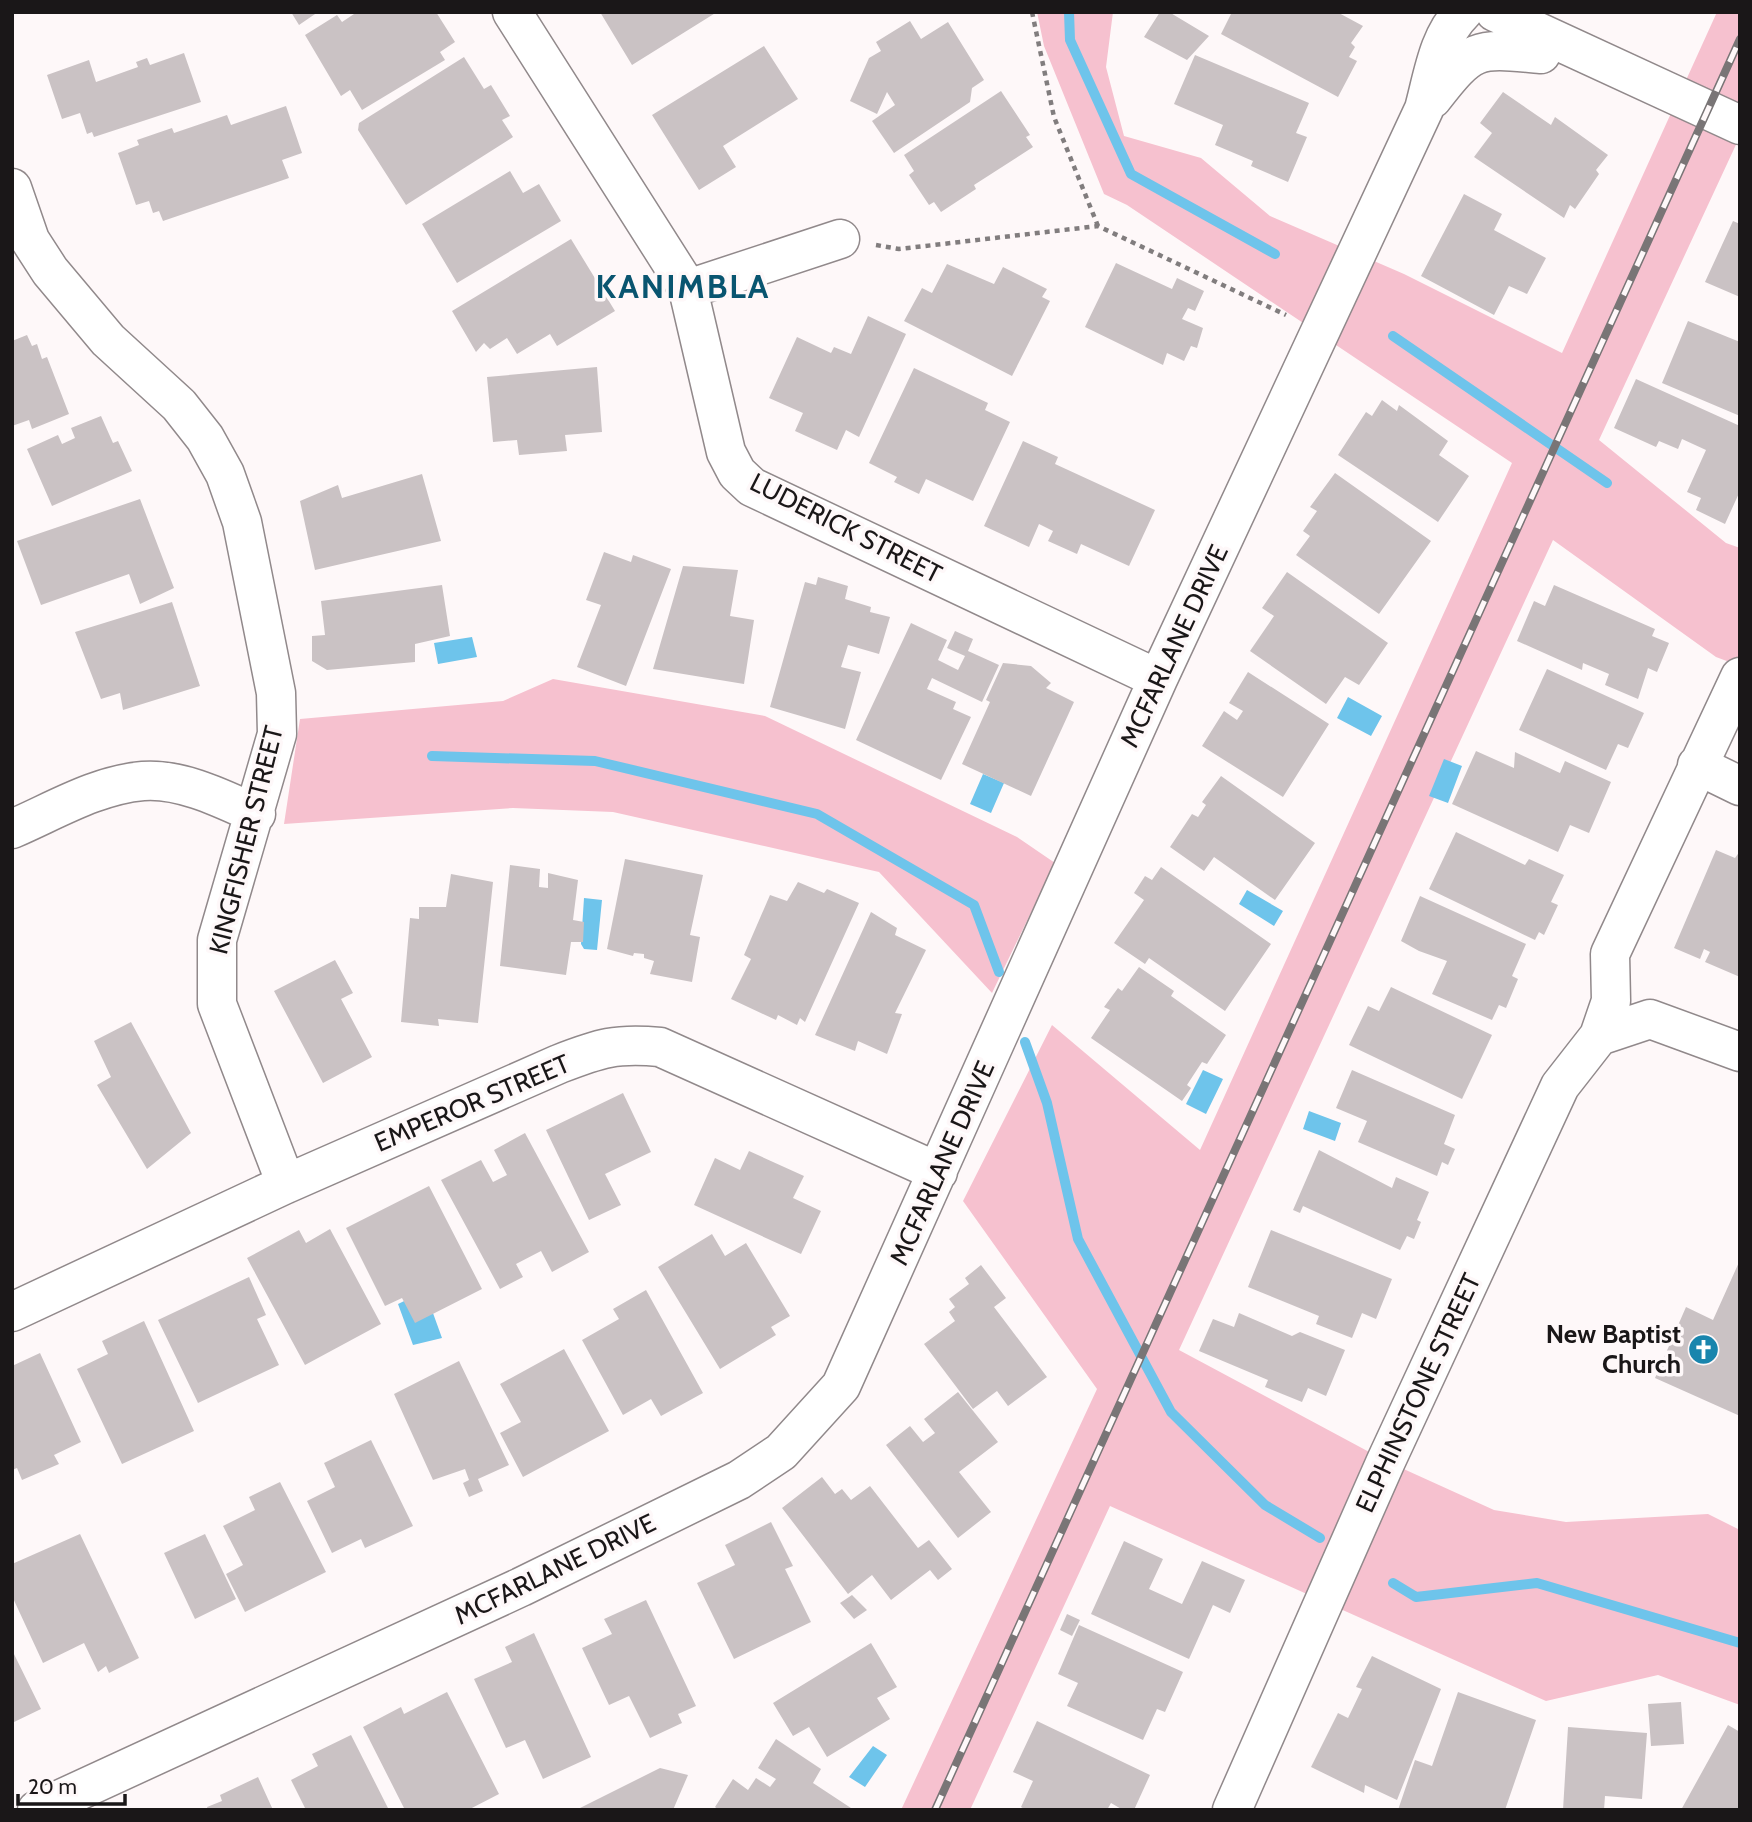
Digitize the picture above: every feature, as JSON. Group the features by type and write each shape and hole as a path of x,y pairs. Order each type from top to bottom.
{"street":[{"name":"LUDERICK STREET","path":"512,12 688,289 726,452 737,473 752,487 1158,679"},
{"path":"1495,12 1740,125"},
{"path":"1456,14 1541,54 1600,62"},
{"name":"MCFARLANE DRIVE","path":"37,1810 520,1587 740,1480 781,1452 841,1386 1158,679 1424,109 1439,53 1456,14"},
{"name":"MCFARLANE DRIVE","path":"1424,109 1458,66 1480,51 1541,54"},
{"name":"KINGFISHER STREET","path":"12,188 30,240 50,271 108,340 179,405 205,438 225,474 242,522 276,693 277,734 256,814 217,940 217,1004 286,1184"},
{"path":"688,289 840,239"},
{"path":"1599,1036 1611,1001 1610,954 1740,677"},
{"path":"1698,765 1740,786"},
{"path":"12,829 78,798 145,781 213,795 256,814"},
{"path":"1611,978 1628,1000 1650,1019 1740,1052"},
{"path":"1599,1036 1650,1019"},
{"name":"ELPHINSTONE STREET","path":"1239,1808 1381,1473 1560,1086 1599,1036"},
{"name":"EMPEROR STREET","path":"12,1312 286,1184 559,1064 622,1044 660,1047 938,1172"}],"path":[{"path":"1032,12 1054,117 1098,226"},
{"path":"840,239 899,249 1098,226 1321,331"}],"shaded area":[{"path":"1037,12 1113,12 1106,67 1124,136 1201,158 1270,216 1404,274 1562,353 1717,12 1740,12 1740,136 1599,440 1726,543 1740,548 1740,666 1716,657 1553,540 1179,1350 1386,1461 1494,1510 1566,1522 1708,1514 1740,1530 1740,1705 1658,1675 1546,1701 1110,1506 970,1810 901,1810 1097,1389 963,1201 1052,1025 1200,1150 1512,463 1127,205 1104,194 1044,46"},
{"path":"553,679 765,716 1017,837 1055,863 992,993 879,872 613,812 513,808 284,824 300,719 503,701"}],"water":[{"path":"472,637 477,657 438,664 434,643"},
{"path":"1348,697 1382,716 1371,736 1337,718"},
{"path":"1444,759 1462,766 1448,803 1429,796"},
{"path":"983,774 1004,783 991,813 970,804"},
{"path":"1247,890 1283,911 1274,926 1239,904"},
{"path":"584,898 602,900 597,950 584,949 581,944"},
{"path":"1203,1070 1223,1079 1206,1114 1186,1104"},
{"path":"1309,1111 1341,1123 1335,1141 1303,1129"},
{"path":"425,1291 442,1338 413,1345 398,1304"},
{"path":"873,1746 887,1755 865,1787 849,1777"}],"building":[{"path":"291,12 318,12 299,25"},
{"path":"357,12 436,12 455,42 440,52 445,60 362,110 350,90 341,96 305,35 337,15 342,22"},
{"path":"600,12 717,12 632,65"},
{"path":"1160,12 1169,12 1209,36 1187,60 1144,37"},
{"path":"1232,12 1337,12 1363,26 1351,43 1355,47 1349,57 1357,61 1338,97 1221,34"},
{"path":"910,21 921,39 948,22 984,80 972,88 970,102 894,153 872,121 895,105 887,92 877,114 850,101 869,58 881,51 876,42"},
{"path":"764,46 798,99 723,146 736,167 699,190 652,115"},
{"path":"184,53 201,102 94,137 92,132 87,134 80,113 62,119 47,75 89,60 96,82 138,67 136,62 147,58 150,65"},
{"path":"1195,55 1309,103 1296,133 1307,137 1288,182 1251,166 1253,161 1215,145 1223,125 1174,104"},
{"path":"464,57 484,89 491,85 510,116 502,120 513,137 406,205 358,130 359,123"},
{"path":"1001,91 1030,135 1026,137 1033,147 974,185 976,189 941,212 934,202 929,205 909,175 914,171 904,155"},
{"path":"1503,92 1551,125 1555,117 1608,155 1596,170 1599,174 1575,209 1570,205 1564,218 1474,157 1492,133 1480,123"},
{"path":"286,106 302,153 282,160 289,178 163,221 159,211 153,213 149,201 136,205 118,153 139,145 137,140 172,128 174,133 227,115 231,125"},
{"path":"510,171 523,193 539,184 561,221 457,283 422,224"},
{"path":"1464,194 1502,214 1494,230 1546,258 1527,294 1509,286 1494,315 1421,276"},
{"path":"1733,221 1740,224 1740,297 1705,282"},
{"path":"571,239 615,311 557,346 550,334 517,354 507,338 490,349 484,343 476,352 452,311"},
{"path":"1116,263 1172,289 1177,278 1204,291 1195,311 1188,308 1182,319 1203,328 1197,348 1191,346 1184,361 1167,353 1163,365 1085,327"},
{"path":"947,264 994,284 1003,267 1047,289 1042,297 1050,301 1012,376 904,321 922,288 932,293"},
{"path":"868,316 906,334 859,437 846,430 837,450 795,431 803,413 769,398 797,337 831,353 834,347 851,354"},
{"path":"1688,321 1740,342 1740,416 1662,383"},
{"path":"27,335 32,346 37,344 42,359 47,357 69,414 32,429 29,420 12,426 12,341"},
{"path":"597,367 602,432 565,435 567,451 519,455 517,440 493,442 487,377"},
{"path":"914,368 988,403 985,410 1010,422 973,501 926,479 919,494 894,482 897,477 869,463"},
{"path":"1636,379 1740,426 1740,491 1725,524 1696,510 1701,498 1687,492 1706,450 1682,439 1678,449 1659,441 1656,447 1614,428"},
{"path":"1382,400 1397,411 1399,405 1448,441 1439,455 1469,476 1438,522 1338,455 1366,412 1372,416"},
{"path":"101,416 113,443 118,441 132,471 52,506 27,449 58,435 62,444 75,438 71,428"},
{"path":"1023,441 1058,457 1055,464 1155,510 1129,566 1081,544 1077,554 1048,541 1053,531 1039,524 1029,547 984,526"},
{"path":"1335,473 1431,541 1379,614 1296,555 1310,536 1303,531 1317,511 1310,507"},
{"path":"422,474 441,541 315,570 300,501 338,485 342,498"},
{"path":"140,499 174,588 140,604 129,574 41,605 17,541"},
{"path":"604,552 631,562 633,555 671,569 626,686 577,667 601,605 586,600"},
{"path":"683,566 738,570 730,616 754,620 744,684 653,669"},
{"path":"1287,572 1388,643 1359,685 1345,677 1326,704 1250,651 1274,616 1262,608"},
{"path":"818,577 848,586 845,599 871,607 870,612 890,617 879,654 848,645 841,667 861,672 845,729 770,707 805,582 816,585"},
{"path":"442,585 450,636 415,644 415,662 327,670 312,661 312,636 325,635 321,601"},
{"path":"1554,585 1655,629 1652,636 1669,643 1657,672 1648,668 1638,699 1605,685 1609,674 1583,663 1582,670 1517,641 1534,601 1545,606"},
{"path":"172,602 200,686 123,710 120,693 101,699 75,632"},
{"path":"911,623 947,640 938,660 958,670 965,656 947,648 955,631 973,639 968,651 999,665 982,702 932,678 927,689 956,702 953,709 971,717 941,780 856,740"},
{"path":"1003,663 1031,666 1051,683 1046,688 1074,702 1031,796 962,764 990,702 986,700"},
{"path":"1547,669 1644,713 1628,748 1618,744 1606,770 1519,730"},
{"path":"1248,672 1329,724 1283,797 1202,746 1224,711 1237,720 1243,711 1229,703"},
{"path":"1476,751 1514,768 1515,752 1560,773 1565,761 1611,782 1589,833 1570,825 1558,852 1452,804"},
{"path":"1221,776 1315,843 1275,900 1214,857 1204,871 1170,847 1192,814 1198,817 1206,805 1202,802"},
{"path":"1456,832 1525,865 1529,859 1564,875 1551,902 1558,905 1544,935 1539,932 1535,940 1429,889"},
{"path":"1716,850 1735,858 1740,851 1740,977 1705,962 1710,952 1704,949 1700,959 1674,948"},
{"path":"625,859 703,875 690,935 700,937 692,982 650,974 654,961 644,958 644,954 634,953 633,956 607,949"},
{"path":"510,865 540,869 539,887 548,888 548,873 578,880 573,920 584,922 583,942 571,942 566,975 500,966"},
{"path":"1161,867 1271,944 1225,1011 1149,958 1145,964 1114,943 1144,900 1134,893 1145,876 1152,880"},
{"path":"451,874 493,882 478,1023 438,1019 439,1026 401,1022 410,918 419,919 419,907 446,907"},
{"path":"798,882 824,893 827,889 859,903 805,1022 800,1018 797,1025 778,1015 776,1020 731,999 751,959 744,955 770,895 787,901"},
{"path":"1420,896 1526,944 1512,976 1518,979 1506,1008 1499,1005 1492,1020 1432,994 1447,961 1401,941"},
{"path":"871,912 897,928 895,935 926,950 895,1013 902,1014 887,1054 858,1041 855,1051 815,1035"},
{"path":"335,960 353,993 341,999 372,1057 323,1083 274,991"},
{"path":"1139,967 1174,991 1171,996 1226,1035 1207,1064 1202,1062 1187,1085 1191,1088 1182,1101 1091,1038 1110,1010 1104,1007 1118,988 1122,991"},
{"path":"1391,987 1492,1035 1462,1099 1349,1045 1368,1006 1379,1011"},
{"path":"131,1022 191,1133 147,1169 97,1085 111,1077 94,1041"},
{"path":"1352,1070 1455,1115 1444,1144 1455,1149 1448,1165 1442,1162 1437,1176 1358,1142 1367,1121 1336,1108"},
{"path":"623,1093 651,1152 605,1174 621,1205 589,1220 546,1130"},
{"path":"525,1133 589,1252 552,1272 541,1251 516,1264 523,1277 500,1289 441,1180 481,1160 493,1182 507,1175 494,1150"},
{"path":"1319,1150 1392,1188 1396,1177 1429,1192 1417,1220 1421,1222 1414,1239 1407,1236 1400,1250 1303,1206 1300,1213 1293,1210"},
{"path":"749,1151 804,1176 793,1198 821,1211 801,1254 694,1205 715,1158 740,1170"},
{"path":"429,1186 482,1289 415,1323 402,1298 385,1306 346,1228"},
{"path":"330,1229 381,1324 305,1365 247,1258 299,1230 306,1243"},
{"path":"1271,1230 1392,1279 1376,1319 1362,1313 1352,1338 1316,1324 1319,1316 1248,1287"},
{"path":"712,1234 725,1256 746,1243 790,1316 771,1327 776,1335 720,1369 658,1267"},
{"name":"New Baptist Church","path":"1740,1260 1740,1416 1655,1378 1686,1307 1713,1320"},
{"path":"981,1265 1006,1298 994,1307 1047,1377 1008,1406 997,1391 973,1409 924,1344 955,1321 949,1312 955,1307 949,1299 969,1284 965,1278"},
{"path":"249,1277 266,1315 257,1319 279,1365 198,1403 158,1320"},
{"path":"646,1290 703,1393 661,1416 651,1399 623,1415 582,1340 619,1319 613,1309"},
{"path":"1239,1313 1292,1336 1300,1332 1345,1350 1326,1396 1308,1388 1302,1402 1265,1387 1268,1380 1199,1351 1213,1319 1234,1327"},
{"path":"144,1321 194,1431 122,1464 77,1369 108,1354 102,1341"},
{"path":"564,1349 609,1431 523,1477 500,1433 521,1422 500,1384"},
{"path":"40,1353 81,1442 54,1455 59,1464 22,1480 17,1468 12,1470 12,1366"},
{"path":"459,1361 509,1465 478,1479 483,1491 469,1497 463,1483 469,1480 465,1469 433,1480 394,1394"},
{"path":"958,1392 998,1442 959,1472 991,1512 958,1538 886,1445 910,1426 923,1442 935,1433 924,1419"},
{"path":"371,1440 413,1526 365,1548 361,1539 332,1553 307,1501 335,1487 324,1463"},
{"path":"822,1477 835,1494 842,1489 851,1500 870,1486 918,1548 929,1540 952,1569 938,1580 930,1570 891,1600 872,1575 848,1594 782,1508"},
{"path":"280,1482 326,1572 245,1612 226,1574 243,1565 223,1526 255,1510 249,1497"},
{"path":"771,1522 793,1566 785,1569 811,1622 734,1659 697,1583 735,1565 725,1545"},
{"path":"80,1534 139,1658 109,1673 106,1666 98,1672 84,1643 43,1663 12,1596 12,1564"},
{"path":"205,1534 236,1599 195,1619 164,1553"},
{"path":"1124,1541 1163,1559 1149,1589 1182,1604 1202,1561 1245,1580 1230,1613 1213,1605 1189,1659 1091,1614"},
{"path":"852,1595 867,1610 854,1619 840,1603"},
{"path":"646,1600 696,1706 678,1714 682,1723 650,1738 629,1696 609,1705 582,1648 612,1634 604,1619"},
{"path":"1067,1614 1080,1620 1072,1636 1060,1630"},
{"path":"1079,1625 1183,1672 1165,1712 1157,1709 1143,1740 1067,1706 1078,1683 1058,1674"},
{"path":"534,1633 591,1757 543,1779 525,1740 506,1748 474,1679 512,1662 505,1647"},
{"path":"871,1643 897,1687 877,1698 890,1719 827,1757 809,1727 793,1736 773,1703"},
{"path":"12,1650 41,1709 12,1723"},
{"path":"1372,1656 1441,1689 1397,1800 1365,1785 1364,1793 1311,1767 1338,1713 1348,1718 1362,1689 1356,1687"},
{"path":"447,1692 499,1794 468,1810 405,1810 363,1727 401,1707 404,1714"},
{"path":"1458,1692 1536,1720 1505,1810 1398,1810 1415,1760 1432,1766"},
{"path":"1681,1702 1684,1744 1651,1746 1648,1704"},
{"path":"1037,1721 1150,1775 1134,1810 1123,1810 1111,1803 1107,1810 1026,1810 1021,1807 1033,1781 1013,1772"},
{"path":"1728,1725 1740,1732 1740,1810 1681,1810"},
{"path":"1568,1727 1647,1733 1642,1799 1605,1796 1604,1810 1563,1810"},
{"path":"351,1735 389,1810 306,1810 291,1780 318,1766 312,1754"},
{"path":"776,1739 821,1769 813,1783 854,1810 719,1810 715,1807 733,1779 748,1790 756,1778 770,1787 776,1779 758,1768"},
{"path":"660,1768 688,1775 673,1810 576,1810"},
{"path":"258,1777 273,1810 208,1810 207,1807 222,1801 220,1795"}],"waterway":[{"path":"1069,12 1070,40 1131,174 1275,254"},
{"path":"1393,336 1607,483"},
{"path":"432,756 595,761 817,814 974,905 999,972"},
{"path":"1025,1042 1047,1103 1078,1239 1171,1412 1265,1505 1320,1538"},
{"path":"1393,1583 1416,1597 1537,1583 1740,1643"}],"railway":[{"path":"935,1810 1740,39"}],"place":[{"name":"New Baptist Church","path":"1704,1349"}],"district":[{"name":"KANIMBLA","path":"683,286"}]}
